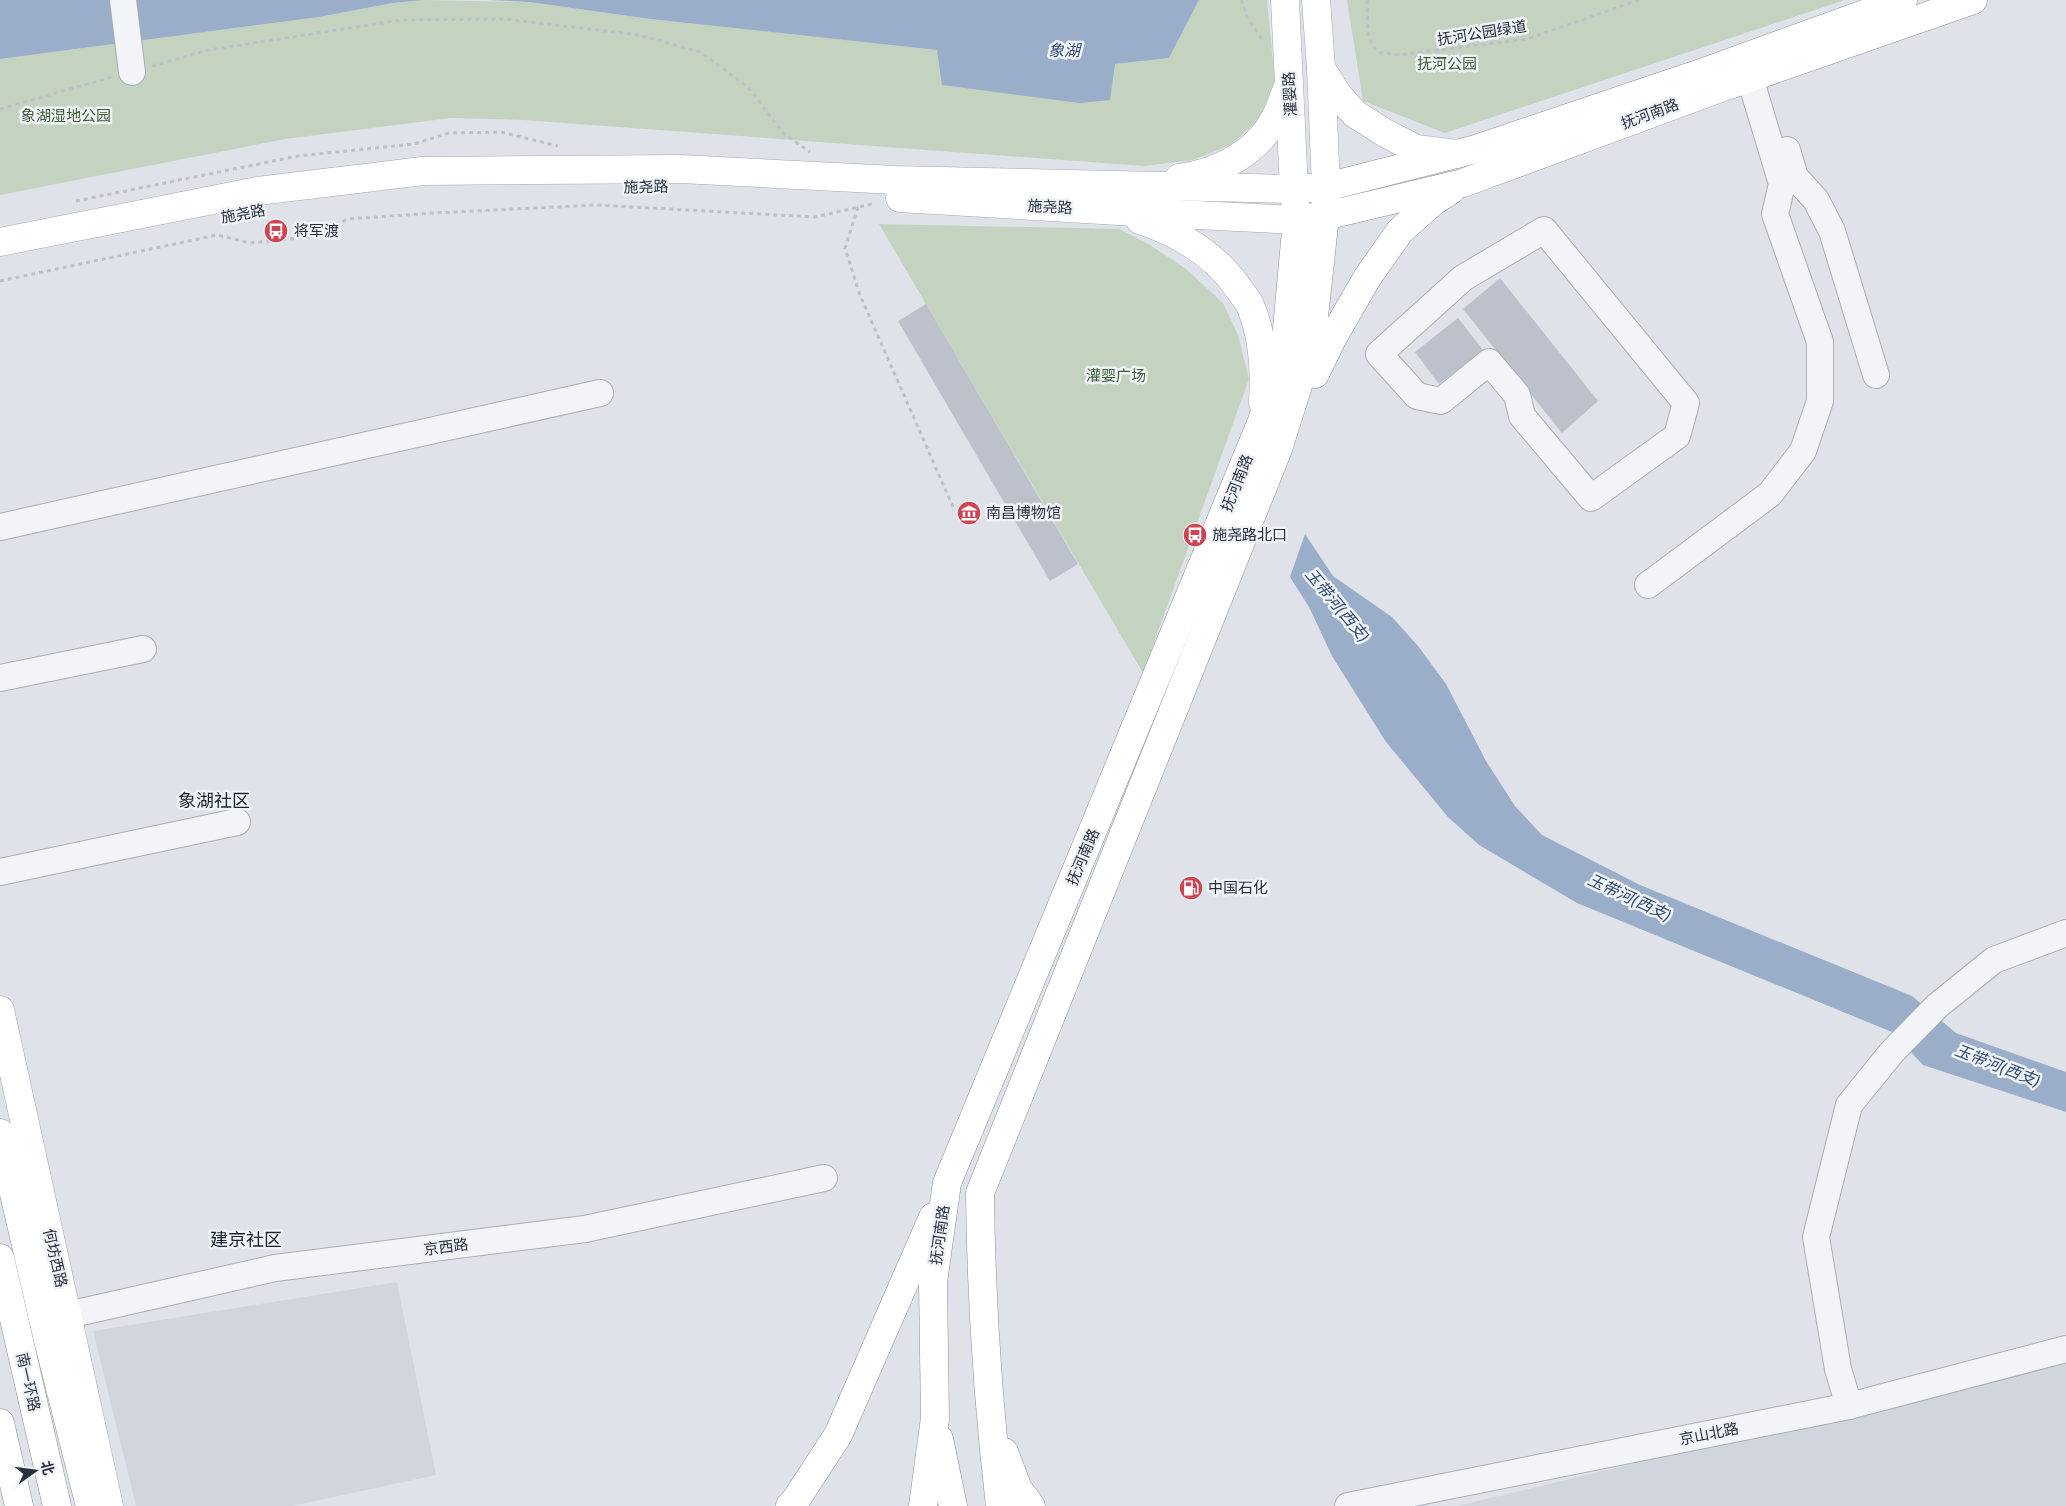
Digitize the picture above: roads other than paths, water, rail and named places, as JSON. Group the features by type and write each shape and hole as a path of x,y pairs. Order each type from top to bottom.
{"main road":[{"name":"灌婴路","path":"1285,0 1294,189"},
{"path":"1316,0 1326,187"},
{"name":"抚河南路","path":"923,1506 935,1418 933,1282 947,1183 1262,421 1286,340 1297,220 1294,189 1326,187 1476,149 1704,72 1904,0"},
{"name":"抚河南路","path":"1297,220 1325,216 1463,183 1973,0"},
{"path":"1321,68 1338,95 1355,114 1385,133 1416,148 1457,154"},
{"path":"1118,199 1208,172 1247,152 1261,139 1275,118 1290,83"},
{"name":"施尧路","path":"0,242 258,191 423,171 681,169 894,180 1118,199 1297,220"},
{"path":"1278,449 1333,337 1367,278 1400,231 1434,201 1463,183"},
{"name":"施尧路","path":"0,260 253,211 428,189 685,186 896,198 1118,199 1294,189"},
{"name":"抚河南路","path":"1000,1506 989,1411 981,1269 980,1193 1278,449 1311,344 1325,216 1326,187"},
{"path":"1118,199 1196,246 1228,273 1250,304 1265,373 1262,421"},
{"name":"何坊西路","path":"0,1010 109,1506"},
{"path":"0,1132 48,1340 90,1506"},
{"path":"790,1506 838,1434 947,1183"},
{"name":"南一环路","path":"0,1258 57,1506"},
{"path":"989,1411 1018,1489 1031,1506"},
{"path":"935,1418 953,1506"},
{"path":"0,1423 19,1506"}],"street":[{"path":"123,0 132,72"},
{"path":"1757,76 1795,177 1816,200 1832,231 1876,375"},
{"path":"1648,585 1770,494 1803,451 1820,401 1820,342 1775,214 1782,184 1757,76"},
{"path":"1544,230 1686,403 1676,436 1591,498 1522,416 1517,395 1489,362 1441,401 1417,396 1379,354 1463,278 1544,230"},
{"path":"0,527 600,394"},
{"path":"0,678 143,649"},
{"path":"0,872 238,822"},
{"path":"1849,1406 1838,1369 1816,1237 1848,1105 1892,1052 1937,1006 1994,960 2066,933"},
{"name":"京西路","path":"68,1315 274,1268 584,1230 824,1178"},
{"name":"京山北路","path":"1348,1506 1387,1502 1849,1406 2066,1349"}],"water":[{"path":"0,0 424,0 393,3 319,17 0,59"},
{"name":"象湖","path":"486,0 1199,0 1169,58 1115,64 1110,100 1080,103 942,85 937,50 650,19 529,2"},
{"name":"玉带河(西支)","path":"1305,534 1333,576 1392,617 1418,646 1446,684 1486,761 1515,806 1542,835 1640,885 1912,996 1956,1033 2066,1072 2066,1112 1923,1065 1892,1032 1577,903 1479,845 1448,817 1386,742 1332,656 1309,607 1290,577"}],"place":[{"name":"将军渡","path":"276,231"},
{"name":"南昌博物馆","path":"969,513"},
{"name":"施尧路北口","path":"1195,535"},
{"name":"中国石化","path":"1191,888"}],"district":[{"name":"象湖社区","path":"214,801"},
{"name":"建京社区","path":"246,1240"}],"park label":[{"name":"抚河公园","path":"1447,64"},
{"name":"象湖湿地公园","path":"66,116"},
{"name":"灌婴广场","path":"1116,376"}]}
